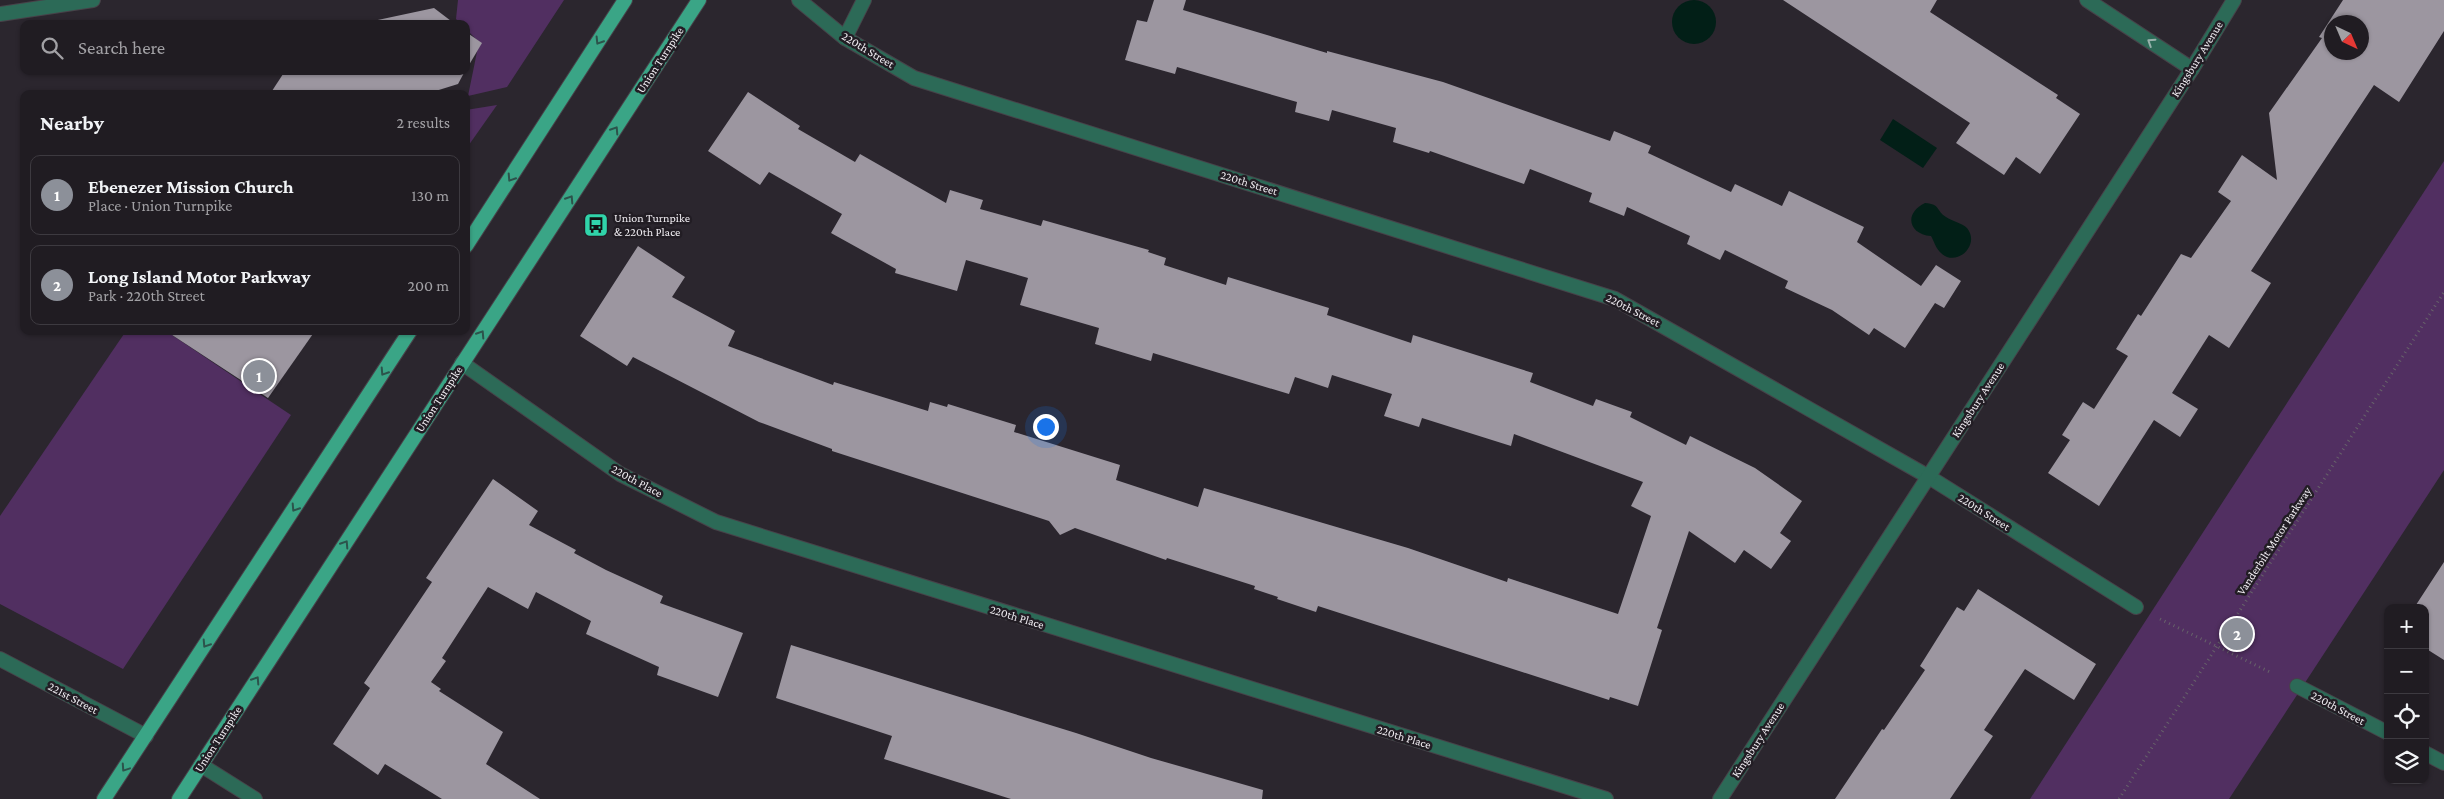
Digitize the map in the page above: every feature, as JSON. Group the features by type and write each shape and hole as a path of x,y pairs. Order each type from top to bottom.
{"main road":[{"path":"470,240 625,0"},
{"name":"Union Turnpike","path":"179,799 699,0"},
{"path":"104,799 407,335"}],"street":[{"path":"0,14 93,0"},
{"name":"220th Street","path":"799,0 845,38 914,78 1615,298 1929,477 2136,607"},
{"path":"845,38 864,0"},
{"path":"2087,0 2192,69"},
{"name":"Kingsbury Avenue","path":"1720,799 2192,69 2234,0"},
{"name":"220th Place","path":"462,363 620,474 716,522 1606,799"},
{"name":"221st Street","path":"0,658 146,736"},
{"name":"220th Street","path":"2297,686 2384,731"},
{"path":"2429,755 2444,763"},
{"path":"201,765 255,799"}],"path":[{"name":"Vanderbilt Motor Parkway","path":"2119,799 2444,292"},
{"name":"220th Street","path":"2136,607 2297,686"}],"shaded area":[{"path":"458,0 564,0 507,87 470,96 469,90 479,42 470,33 470,20 456,19"},
{"path":"1698,0 1710,6 1715,13 1715,31 1710,38 1703,43 1690,44 1682,41 1675,34 1672,18 1675,10 1682,3"},
{"path":"497,105 470,143 470,109"},
{"path":"1893,119 1937,148 1923,168 1880,140"},
{"path":"2444,161 2444,470 2229,799 2030,799"},
{"path":"1925,203 1936,206 1943,215 1967,228 1971,235 1971,241 1969,247 1960,256 1947,257 1941,253 1931,236 1917,231 1913,227 1912,217 1914,212"},
{"path":"123,335 172,335 291,415 123,669 0,604 0,516"}],"building":[{"path":"1154,0 1186,0 1183,10 1327,53 1327,51 1443,82 1610,141 1614,131 1651,146 1648,153 1731,192 1735,184 1782,206 1789,191 1864,227 1857,242 1921,286 1936,265 1961,281 1944,308 1935,303 1905,348 1874,328 1869,335 1832,310 1785,288 1788,281 1725,250 1720,260 1687,244 1690,236 1627,207 1624,216 1589,202 1592,193 1530,169 1524,184 1430,151 1429,153 1393,142 1396,128 1332,110 1329,121 1295,112 1297,102 1177,67 1175,74 1125,60 1137,20 1147,22"},
{"path":"1783,0 1937,0 1930,12 2058,95 2056,98 2080,114 2040,174 2016,157 2004,175 1956,143 1970,123"},
{"path":"2343,0 2444,0 2444,31 2399,102 2374,85 2251,271 2271,283 2229,348 2209,335 2172,393 2198,409 2180,437 2154,420 2099,506 2048,473 2070,440 2062,435 2083,402 2094,409 2128,356 2116,349 2138,314 2141,316 2181,254 2191,258 2231,201 2218,192 2242,155 2277,180 2269,113 2322,38 2319,37 2324,29 2324,60 2369,60 2369,15 2333,15"},
{"path":"434,8 450,20 378,20"},
{"path":"470,35 482,43 470,63"},
{"path":"282,75 463,75 458,84 439,90 273,90"},
{"path":"748,92 800,126 798,129 855,162 860,154 946,203 950,190 983,200 980,209 1041,226 1043,220 1149,250 1148,252 1166,258 1164,265 1226,285 1228,277 1329,308 1327,315 1411,343 1413,335 1533,373 1530,382 1593,406 1596,399 1632,412 1630,417 1686,445 1690,436 1755,468 1802,501 1780,533 1791,541 1771,569 1744,550 1735,563 1689,531 1657,628 1662,630 1638,706 1610,697 1609,700 1318,606 1316,612 1277,599 1278,597 1254,589 1255,586 1167,558 1166,560 1075,528 1060,535 1049,521 832,451 832,449 759,422 633,357 627,366 580,336 638,246 685,277 672,297 735,331 728,346 833,385 834,382 928,411 930,402 947,407 948,404 1016,425 1014,432 1120,465 1116,480 1198,507 1204,488 1408,548 1507,582 1508,578 1618,614 1651,516 1631,506 1643,482 1514,434 1511,446 1422,418 1419,427 1384,416 1392,394 1332,375 1328,388 1295,377 1289,394 1153,353 1151,361 1095,344 1099,328 1020,305 1028,278 966,260 957,291 895,273 896,269 831,233 842,214 769,172 760,185 708,151"},
{"path":"172,335 312,335 268,398"},
{"path":"493,479 538,511 529,525 576,550 574,553 663,596 660,603 743,633 718,697 657,675 659,667 586,634 591,621 536,592 528,609 488,587 442,658 446,661 431,682 441,689 439,691 503,732 486,764 540,799 442,799 385,764 378,775 333,744 370,688 364,683 432,582 426,578"},
{"path":"2444,562 2444,660 2429,651 2429,604 2417,604"},
{"path":"1978,589 2096,664 2074,700 2025,669 1984,730 1993,736 1950,799 1835,799 1882,729 1884,730 1925,670 1920,666 1957,607 1964,611"},
{"path":"791,645 1151,758 1263,790 1262,799 1011,799 884,759 892,736 776,698"}],"place":[{"name":"Union Turnpike & 220th Place","path":"596,225"},
{"name":"Ebenezer Mission Church","path":"259,376"},
{"name":"Long Island Motor Parkway","path":"2237,634"}]}
